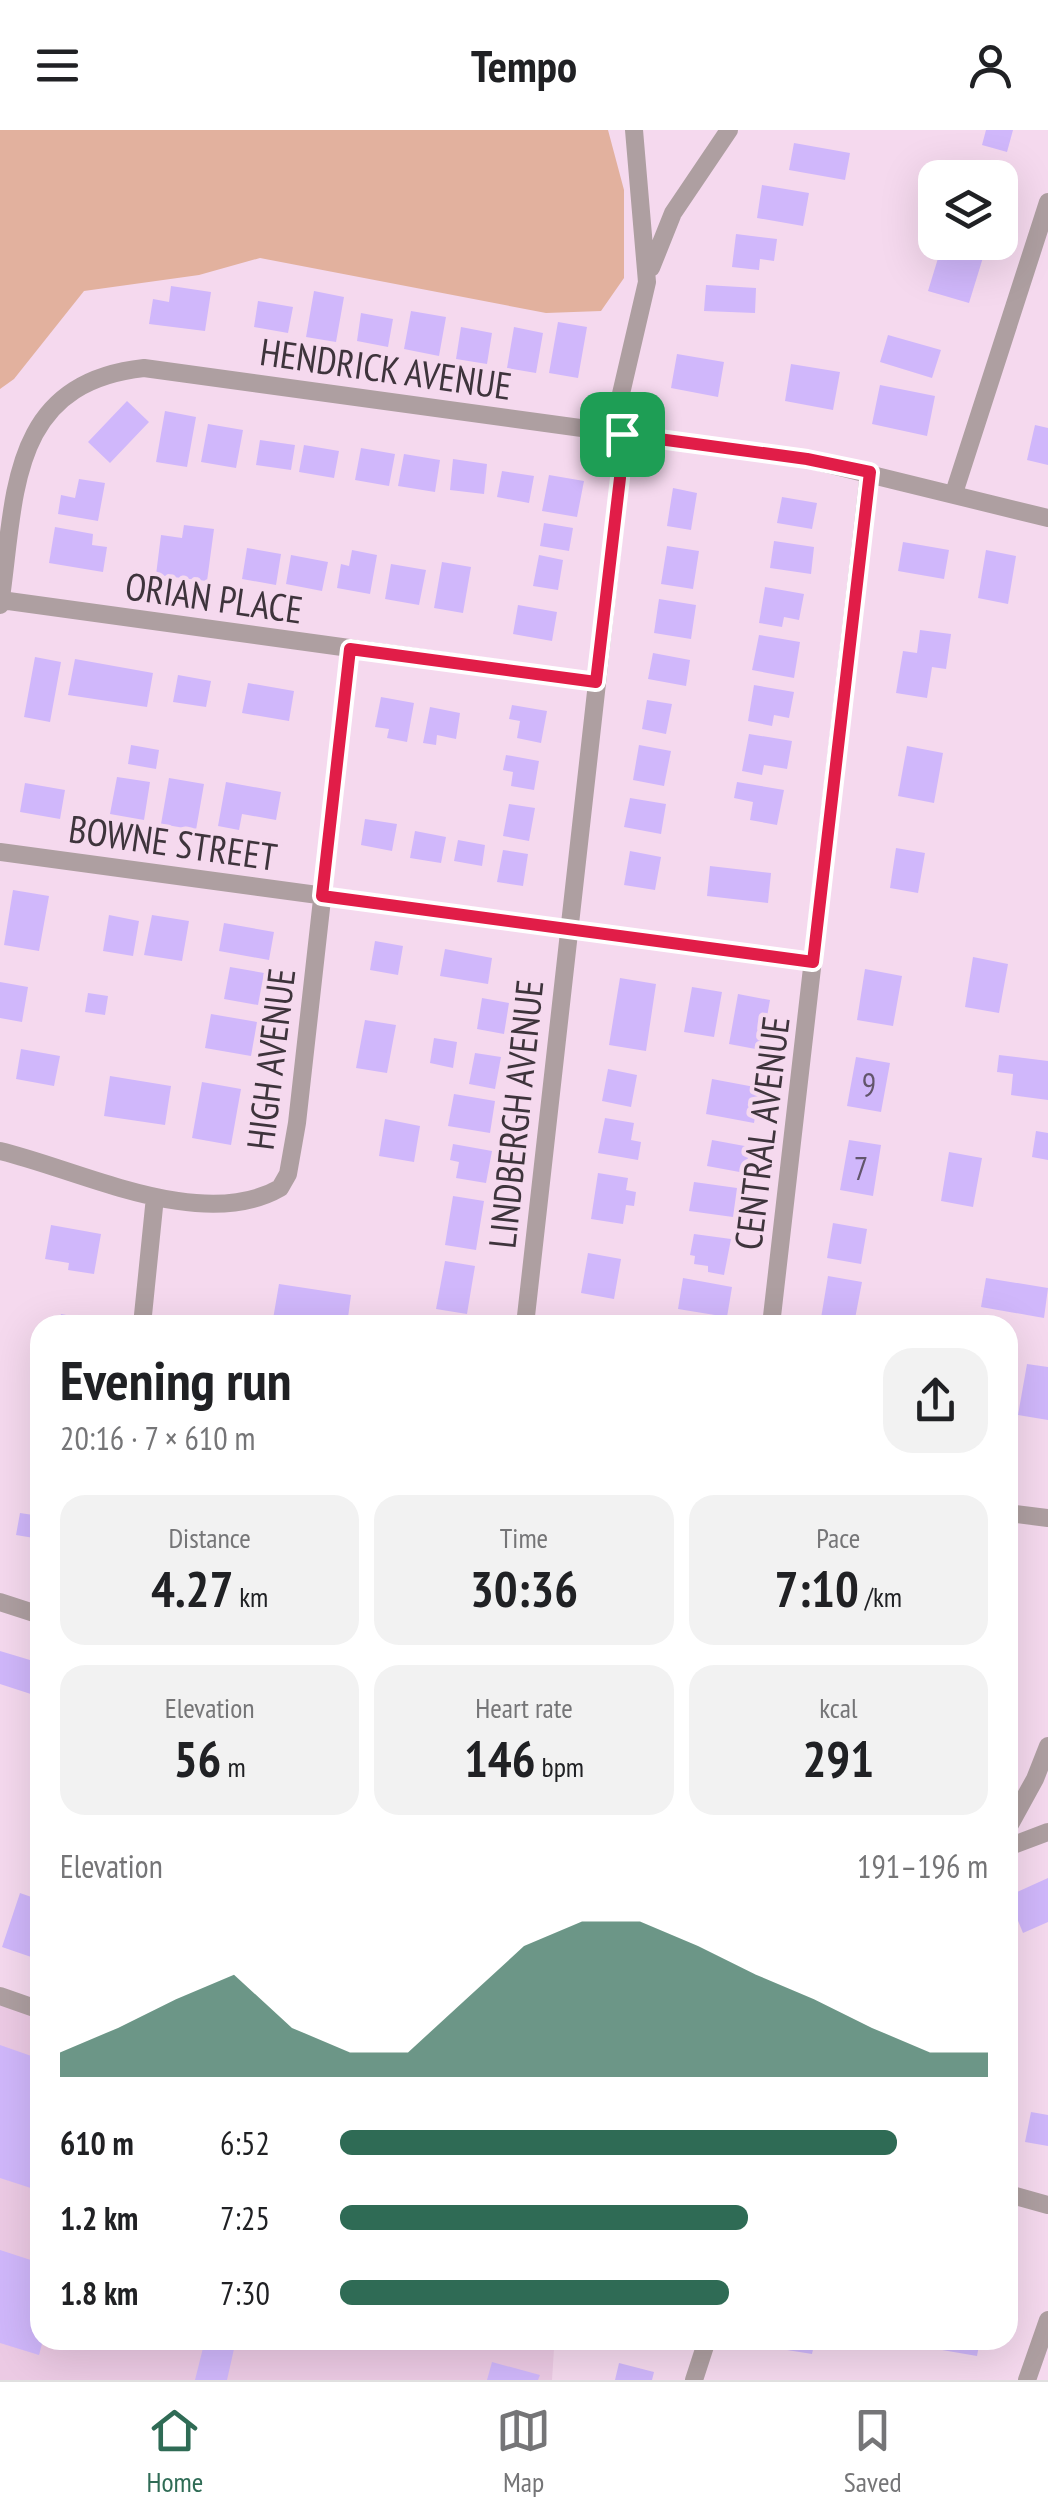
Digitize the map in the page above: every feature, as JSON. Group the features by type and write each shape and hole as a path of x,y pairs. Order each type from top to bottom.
{"street":[{"path":"634,130 646,282"},
{"path":"622,434 622,384 646,282 668,222 729,130"},
{"path":"954,493 1048,202"},
{"name":"HENDRICK AVENUE","path":"0,602 22,462 31,435 63,396 80,384 110,372 144,368 807,459 1048,518"},
{"name":"LINDBERGH AVENUE","path":"526,1315 622,434"},
{"name":"CENTRAL AVENUE","path":"772,1315 870,472"},
{"name":"ORIAN PLACE","path":"0,602 596,682"},
{"name":"HIGH AVENUE","path":"0,1151 155,1197 200,1205 250,1198 280,1188 288,1174 350,649"},
{"name":"BOWNE STREET","path":"0,852 813,962"},
{"path":"143,1315 155,1197"},
{"path":"1018,1514 1048,1518"},
{"path":"0,1602 30,1612"},
{"path":"1018,1808 1048,1746"},
{"path":"1018,1843 1048,1832"},
{"path":"0,1996 30,2006"},
{"path":"1018,2197 1048,2205"},
{"path":"1027,2380 1048,2320"},
{"path":"694,2380 704,2350"}],"shaded area":[{"path":"0,130 608,130 624,190 624,278 601,311 546,313 260,258 199,275 84,291 14,379 0,389"},
{"path":"0,1996 30,2006 30,2350 554,2350 552,2380 0,2380"}],"building":[{"path":"986,130 1013,130 1007,152 982,145"},
{"path":"794,143 850,153 845,180 789,170"},
{"path":"762,185 809,193 803,226 757,218"},
{"path":"736,234 777,239 774,261 760,259 759,270 732,267"},
{"path":"937,260 982,260 969,303 928,291"},
{"path":"706,285 756,288 755,313 704,311"},
{"path":"171,286 211,292 205,331 149,324 153,299 169,302"},
{"path":"314,291 344,297 336,342 306,337"},
{"path":"258,301 293,307 288,333 254,327"},
{"path":"411,311 446,317 439,356 404,349"},
{"path":"361,313 393,319 388,347 357,341"},
{"path":"558,322 587,327 578,378 549,373"},
{"path":"461,327 492,333 487,364 456,359"},
{"path":"514,327 543,333 536,373 507,368"},
{"path":"888,335 941,350 932,378 880,362"},
{"path":"677,354 724,362 718,397 671,388"},
{"path":"791,364 840,372 833,410 785,401"},
{"path":"880,385 935,396 927,436 872,424"},
{"path":"127,401 149,422 110,463 88,442"},
{"path":"165,411 196,417 187,467 156,462"},
{"path":"208,424 243,430 236,468 201,462"},
{"path":"1035,425 1048,428 1048,465 1027,460"},
{"path":"260,440 295,445 291,470 256,465"},
{"path":"304,445 339,451 334,478 299,472"},
{"path":"361,448 395,454 389,486 355,480"},
{"path":"404,454 440,460 435,492 398,486"},
{"path":"453,459 487,464 484,494 450,490"},
{"path":"502,471 534,476 529,503 497,497"},
{"path":"549,475 584,481 577,517 542,511"},
{"path":"79,479 105,483 98,521 58,514 61,495 75,498"},
{"path":"673,488 697,493 691,530 667,526"},
{"path":"782,497 817,503 812,529 777,523"},
{"path":"544,523 573,528 569,551 540,546"},
{"path":"184,525 214,529 207,581 156,575 161,535 182,538"},
{"path":"55,527 93,534 92,545 107,547 103,572 49,563"},
{"path":"774,541 814,547 811,574 770,568"},
{"path":"903,542 949,550 944,579 898,571"},
{"path":"667,546 699,551 693,589 661,584"},
{"path":"247,548 281,554 276,585 242,579"},
{"path":"352,550 377,555 370,594 337,588 341,564 349,566"},
{"path":"986,550 1016,556 1008,604 978,598"},
{"path":"291,555 328,562 322,591 286,584"},
{"path":"539,555 563,560 558,590 533,586"},
{"path":"442,562 471,567 463,613 434,608"},
{"path":"391,564 426,570 419,605 385,599"},
{"path":"765,587 804,594 799,620 784,617 782,627 759,623"},
{"path":"659,599 696,605 691,639 654,633"},
{"path":"518,605 557,612 552,641 513,634"},
{"path":"920,630 951,634 946,669 932,667 927,698 896,693 903,651 917,653"},
{"path":"759,635 800,642 794,678 752,670"},
{"path":"653,653 690,660 686,686 648,679"},
{"path":"35,657 61,662 50,722 24,717"},
{"path":"75,659 153,673 147,707 68,695"},
{"path":"178,675 211,681 206,707 173,702"},
{"path":"248,683 294,691 289,721 242,713"},
{"path":"754,685 794,692 789,718 774,715 772,726 748,721"},
{"path":"381,697 414,703 407,742 387,738 389,729 375,727"},
{"path":"647,700 672,704 666,734 642,729"},
{"path":"512,705 547,711 541,743 517,738 520,721 509,719"},
{"path":"430,707 460,713 456,739 437,735 436,745 423,743"},
{"path":"749,734 792,741 787,769 764,765 762,775 742,771"},
{"path":"131,745 159,750 156,769 128,764"},
{"path":"639,745 671,751 664,786 633,780"},
{"path":"907,746 943,753 934,803 898,796"},
{"path":"506,755 539,761 534,790 511,786 513,772 503,770"},
{"path":"117,777 150,782 144,820 110,814"},
{"path":"169,778 204,784 196,830 161,824"},
{"path":"226,782 281,792 276,820 242,814 239,830 218,826"},
{"path":"737,782 784,790 777,825 750,820 753,802 734,798"},
{"path":"25,783 65,790 60,819 20,812"},
{"path":"630,798 666,804 661,834 624,827"},
{"path":"509,804 535,808 529,841 503,836"},
{"path":"365,819 397,824 392,851 361,845"},
{"path":"415,831 446,837 441,863 410,858"},
{"path":"458,840 485,845 482,866 454,861"},
{"path":"896,848 925,853 918,893 890,888"},
{"path":"503,850 528,854 523,886 497,882"},
{"path":"630,851 661,857 655,890 624,885"},
{"path":"710,866 771,873 768,903 707,896"},
{"path":"13,890 49,896 39,951 4,945"},
{"path":"109,915 139,921 133,956 103,951"},
{"path":"152,915 189,921 182,961 144,955"},
{"path":"224,923 274,932 269,960 219,951"},
{"path":"375,941 403,946 398,975 370,970"},
{"path":"445,949 492,958 488,984 440,976"},
{"path":"973,957 1008,964 999,1013 965,1007"},
{"path":"230,967 264,973 258,1005 224,999"},
{"path":"865,969 902,976 893,1026 857,1020"},
{"path":"620,978 656,984 646,1051 609,1045"},
{"path":"0,982 28,987 22,1022 0,1018"},
{"path":"692,987 722,992 714,1037 684,1032"},
{"path":"88,993 108,996 105,1015 85,1012"},
{"path":"738,994 770,1000 761,1050 729,1044"},
{"path":"482,998 509,1003 504,1034 477,1029"},
{"path":"211,1014 257,1022 251,1056 205,1048"},
{"path":"365,1020 396,1025 387,1073 356,1068"},
{"path":"434,1038 457,1042 453,1068 430,1063"},
{"path":"21,1049 60,1056 54,1086 16,1079"},
{"path":"475,1053 501,1057 495,1089 469,1084"},
{"path":"999,1055 1048,1061 1048,1100 1011,1095 1013,1074 997,1072"},
{"path":"856,1057 890,1063 881,1112 847,1106"},
{"path":"608,1069 637,1075 631,1107 602,1101"},
{"path":"110,1076 171,1086 165,1125 104,1116"},
{"path":"712,1079 760,1088 754,1123 706,1114"},
{"path":"202,1082 241,1089 231,1145 192,1138"},
{"path":"454,1094 495,1101 490,1133 448,1126"},
{"path":"605,1118 634,1123 631,1140 641,1142 638,1160 598,1153"},
{"path":"385,1119 420,1126 414,1162 379,1156"},
{"path":"1036,1131 1048,1133 1048,1160 1032,1157"},
{"path":"712,1140 750,1147 745,1173 707,1166"},
{"path":"849,1140 881,1145 873,1196 840,1190"},
{"path":"453,1144 492,1151 486,1183 456,1178 459,1162 450,1160"},
{"path":"949,1152 982,1158 973,1207 941,1201"},
{"path":"598,1173 628,1178 626,1190 636,1192 634,1206 626,1205 623,1224 591,1219"},
{"path":"694,1182 737,1188 733,1217 689,1211"},
{"path":"453,1196 484,1201 476,1250 445,1245"},
{"path":"833,1223 867,1229 861,1264 827,1258"},
{"path":"51,1225 101,1234 94,1274 68,1270 69,1263 45,1259"},
{"path":"694,1234 731,1239 724,1275 694,1264 695,1256 690,1255"},
{"path":"588,1253 621,1259 614,1299 581,1293"},
{"path":"445,1261 475,1266 467,1314 436,1309"},
{"path":"828,1276 862,1282 856,1315 822,1315"},
{"path":"683,1278 732,1287 727,1315 678,1309"},
{"path":"986,1278 1048,1288 1044,1318 981,1307"},
{"path":"279,1284 351,1295 348,1315 274,1315"},
{"path":"1027,1364 1048,1367 1048,1420 1018,1415"},
{"path":"20,1513 30,1514 30,1537 16,1535"},
{"path":"0,1651 30,1660 30,1694 0,1684"},
{"path":"1048,1878 1048,1922 1023,1933 1018,1921 1018,1892"},
{"path":"20,1893 30,1896 30,1957 2,1947"},
{"path":"0,2045 30,2056 30,2188 0,2178"},
{"path":"1031,2112 1048,2115 1048,2146 1025,2142"},
{"path":"0,2250 30,2260 30,2350 40,2350 39,2355 0,2343"},
{"path":"202,2350 234,2350 227,2380 195,2380"},
{"path":"942,2350 978,2350 977,2356"},
{"path":"492,2362 540,2375 538,2380 487,2380"},
{"path":"619,2363 654,2372 652,2380 615,2380"}],"route":[{"path":"622,434 807,459 870,472 813,962 322,896 350,649 596,682 622,434"}]}
